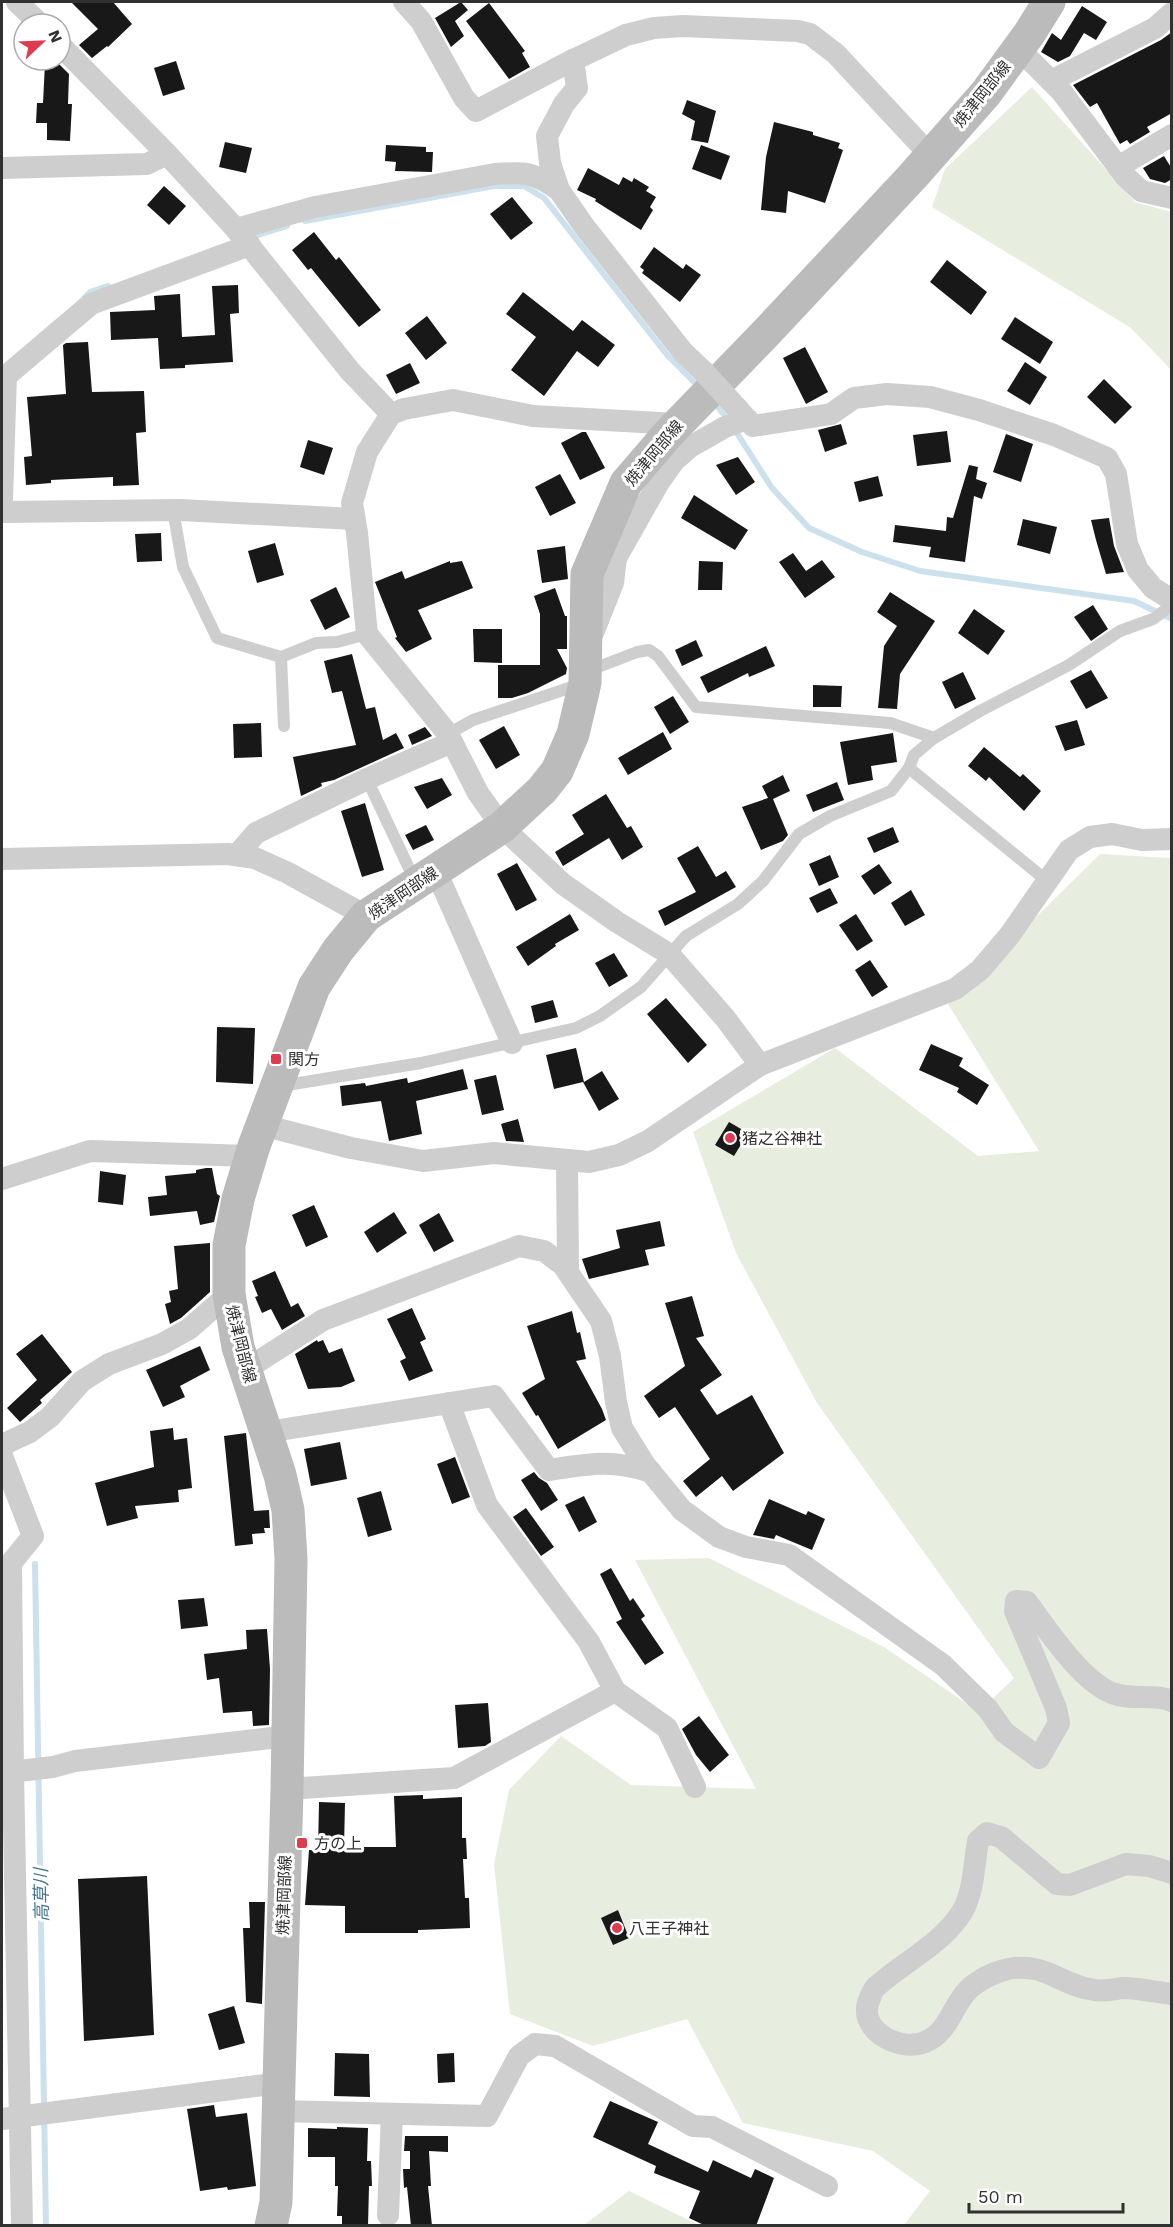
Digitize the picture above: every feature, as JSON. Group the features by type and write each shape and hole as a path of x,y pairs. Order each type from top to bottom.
{"main road":[{"name":"焼津岡部線","path":"271,2226 276,2202 291,1559 288,1510 267,1432 245,1370 231,1318 230,1245 238,1199 251,1156 314,987 338,950 366,916 502,827 542,790 557,771 573,734 586,668 587,574 626,483 677,424 765,334 931,156 986,93 1049,2"}],"street":[{"path":"404,2 421,21 464,98 476,111 626,35 654,28 682,26 798,31 810,34 836,54 931,156"},
{"path":"1052,81 1155,28 1172,13"},
{"path":"1018,48 1061,91 1118,167 1141,191 1172,198"},
{"path":"72,57 167,154 243,237 350,371 391,414"},
{"path":"573,60 577,88 564,104 548,136 550,164 559,190 584,226 676,343 753,426 831,414 854,398 887,394 930,397 1054,435 1107,458 1116,474 1127,544 1138,570 1153,588 1172,603"},
{"path":"1118,167 1172,135"},
{"path":"6,168 147,164 167,154"},
{"path":"2,500 6,376 91,304 315,207 495,174 523,172 542,178 559,190"},
{"path":"677,424 533,416 453,400 404,409 391,414 367,452 352,503 367,634 450,738 478,793 502,827 563,884 617,922 669,954 725,1018 760,1065"},
{"path":"586,668 613,583 616,558 659,482 674,461 690,447 725,427 742,413"},
{"path":"2,512 173,510 354,519"},
{"path":"237,855 256,833 450,738"},
{"path":"262,1125 351,1148 423,1161 494,1153 589,1161 619,1155 648,1141 760,1065 955,989 980,970 1009,936 1069,850 1090,837 1112,834 1142,840 1172,839"},
{"path":"2,859 237,855 255,858 288,873 366,916"},
{"path":"426,877 512,1043"},
{"path":"2,1179 90,1151 251,1156"},
{"path":"567,1160 568,1272"},
{"path":"245,1370 323,1320 519,1246 544,1251 563,1265 601,1321 610,1356 622,1428 651,1472 682,1510 719,1537 746,1547 789,1555 943,1665 988,1709 1004,1732 1039,1758 1059,1722 1056,1708 1015,1611 1016,1601 1028,1602 1060,1647 1087,1676 1112,1693 1172,1701"},
{"path":"2,1445 10,1443 50,1417 82,1381 109,1364 162,1344 189,1329 229,1294"},
{"path":"267,1432 494,1396 549,1470 601,1462 629,1465 651,1472"},
{"path":"449,1403 487,1505 589,1642 615,1691 667,1728 694,1787"},
{"path":"2,1456 33,1536 11,1563 17,2116 22,2226"},
{"path":"287,1789 454,1778 615,1691"},
{"path":"14,1772 53,1767 75,1761 288,1737"},
{"path":"1172,1873 1149,1866 1126,1864 1070,1885 1057,1884 1001,1837 987,1833 978,1841 963,1910 941,1938 874,1988 865,2006 868,2022 884,2038 902,2044 925,2043 944,2029 967,1991 988,1976 1008,1970 1030,1968 1049,1972 1074,1985 1096,1991 1126,1988 1172,1994"},
{"path":"17,2116 59,2111 279,2097 392,2114 487,2116 519,2055 535,2044 555,2046 693,2126 712,2127 827,2186"},
{"path":"388,2215 392,2114"}],"lane":[{"path":"173,510 183,567 217,638 281,657 316,643 337,642 367,634"},
{"path":"277,1086 421,1063 576,1028 600,1016 641,987 686,936 747,897 763,881 799,834 830,816 891,791 909,768 914,755 934,738 1069,664 1120,631 1153,619 1172,603"},
{"path":"450,738 473,720 586,668 649,650 658,656 696,706 891,723 934,738"},
{"path":"281,657 284,726"},
{"path":"909,768 1047,881"},
{"path":"367,779 426,877"}],"shaded area":[{"path":"1032,87 1135,202 1171,212 1171,370 1131,328 932,207 945,169"},
{"path":"1100,854 1171,858 1171,2225 904,2225 930,2191 873,2151 743,2123 687,2019 593,2046 510,2014 494,1864 509,1790 561,1736 631,1785 756,1789 635,1560 709,1558 884,1647 979,1712 1014,1678 817,1403 736,1253 693,1132 835,1048 978,1156 1039,1151 948,1004"},
{"path":"629,2191 699,2225 584,2225"}],"building":[{"path":"71,2 113,2 132,24 108,47 92,58 79,45 98,29"},
{"path":"461,2 468,10 455,21 464,36 451,47 435,18"},
{"path":"489,3 525,51 522,53 530,67 509,79 466,21"},
{"path":"1082,6 1107,22 1096,40 1084,33 1070,56 1058,62 1041,52 1052,33 1061,40"},
{"path":"1172,32 1172,113 1147,127 1150,132 1130,144 1127,140 1120,144 1097,103 1090,107 1073,85 1161,40"},
{"path":"176,61 185,89 163,96 154,68"},
{"path":"45,72 67,72 69,74 68,104 72,104 70,141 47,140 47,123 36,123 37,103 43,103"},
{"path":"687,100 716,111 708,143 691,140 695,121 682,114"},
{"path":"774,122 813,132 813,135 840,143 838,148 843,150 825,203 788,191 786,213 761,210 766,157"},
{"path":"225,142 252,148 246,173 219,167"},
{"path":"386,145 426,147 426,152 433,152 432,172 395,171 396,162 385,161"},
{"path":"701,145 730,156 721,180 692,169"},
{"path":"1164,156 1172,169 1172,179 1165,183 1150,179 1143,168"},
{"path":"588,168 619,185 623,177 632,182 634,178 649,187 646,191 656,197 650,207 653,210 641,230 595,201 596,199 577,190"},
{"path":"164,186 186,206 169,225 147,205"},
{"path":"512,197 533,223 511,240 490,214"},
{"path":"314,232 336,260 339,257 381,310 359,327 311,268 308,270 292,250"},
{"path":"654,247 683,269 686,264 701,275 680,302 642,273 644,270 640,267"},
{"path":"947,260 987,292 971,315 930,282"},
{"path":"238,285 239,313 230,314 233,362 160,369 158,338 111,340 110,312 155,310 154,296 180,294 182,337 215,335 212,286"},
{"path":"523,292 573,331 582,320 615,345 598,367 577,351 544,396 511,370 536,337 506,314"},
{"path":"427,316 447,343 426,360 405,333"},
{"path":"1015,317 1053,342 1040,364 1001,339"},
{"path":"88,342 92,392 144,391 146,432 136,433 139,485 113,486 113,477 51,480 51,483 26,485 24,457 32,456 27,397 66,394 63,345"},
{"path":"805,347 828,392 806,404 783,358"},
{"path":"1025,362 1047,377 1030,405 1007,391"},
{"path":"410,363 420,383 396,394 386,375"},
{"path":"1104,379 1132,407 1115,424 1087,397"},
{"path":"841,424 847,444 825,452 818,430"},
{"path":"947,431 951,462 917,466 913,435"},
{"path":"586,432 605,468 580,480 561,443"},
{"path":"1006,434 1033,444 1021,482 993,472"},
{"path":"308,440 333,448 324,475 300,467"},
{"path":"738,457 755,482 736,495 716,465"},
{"path":"969,465 978,467 976,479 987,483 982,499 974,496 965,562 929,557 931,547 893,542 895,525 946,531 947,517 953,518"},
{"path":"560,474 576,503 550,516 535,487"},
{"path":"878,476 883,496 859,502 854,482"},
{"path":"694,495 748,530 735,550 681,518"},
{"path":"1109,518 1114,546 1124,572 1106,574 1091,520"},
{"path":"1023,519 1057,527 1050,554 1017,545"},
{"path":"161,533 162,561 137,562 135,534"},
{"path":"275,543 284,575 257,583 248,551"},
{"path":"565,546 568,579 542,583 537,550"},
{"path":"793,553 806,571 822,560 835,577 805,598 779,562"},
{"path":"450,561 450,563 462,561 473,588 418,610 432,639 406,652 395,638 397,637 375,582 402,571 405,579"},
{"path":"699,561 723,562 722,590 698,590"},
{"path":"336,587 350,617 325,630 310,600"},
{"path":"555,588 565,616 567,616 567,649 557,649 567,668 566,674 528,693 512,698 498,698 498,665 540,665 540,614 534,596"},
{"path":"890,592 935,621 900,674 897,709 878,708 884,646 897,626 877,612"},
{"path":"1093,605 1108,629 1091,641 1074,617"},
{"path":"974,609 1005,631 988,655 958,633"},
{"path":"473,629 502,629 502,663 474,662"},
{"path":"696,640 703,656 682,666 675,650"},
{"path":"766,646 775,666 749,677 748,673 708,693 700,677"},
{"path":"352,654 366,709 375,707 383,740 396,733 404,748 334,780 321,783 322,786 301,796 293,757 356,745 342,691 332,693 324,661"},
{"path":"1091,670 1108,698 1086,709 1070,681"},
{"path":"963,672 976,699 955,709 942,682"},
{"path":"813,685 842,686 841,707 813,707"},
{"path":"673,696 689,722 670,734 654,707"},
{"path":"1077,720 1085,745 1065,751 1055,726"},
{"path":"261,723 262,757 234,758 233,724"},
{"path":"504,726 520,755 496,769 479,740"},
{"path":"425,727 432,736 412,745 408,735"},
{"path":"663,732 672,749 628,775 618,758"},
{"path":"893,733 897,762 871,766 873,780 848,785 840,742"},
{"path":"984,747 1020,777 1023,774 1041,791 1024,811 989,777 986,781 968,766"},
{"path":"783,775 790,791 773,799 788,835 783,841 761,850 742,807 768,798 762,786"},
{"path":"442,778 452,795 427,809 414,787"},
{"path":"837,782 844,800 813,812 806,795"},
{"path":"606,794 627,828 631,826 643,847 622,860 609,838 563,866 555,852 584,834 572,815"},
{"path":"365,803 384,870 362,877 341,811"},
{"path":"426,825 434,840 413,850 405,835"},
{"path":"893,827 899,842 874,853 867,838"},
{"path":"698,846 716,877 726,871 736,887 665,926 658,911 696,892 677,858"},
{"path":"830,855 839,877 819,886 809,864"},
{"path":"517,863 537,900 516,911 497,874"},
{"path":"879,864 892,883 874,895 861,876"},
{"path":"830,888 838,903 817,913 809,898"},
{"path":"911,890 925,915 905,926 891,903"},
{"path":"570,914 579,930 555,944 556,946 528,966 516,947"},
{"path":"856,914 873,941 857,951 839,925"},
{"path":"614,953 628,976 609,987 595,963"},
{"path":"870,960 888,987 872,997 855,970"},
{"path":"666,998 707,1045 688,1063 647,1014"},
{"path":"553,1000 558,1017 535,1023 531,1006"},
{"path":"217,1027 255,1028 253,1084 216,1082"},
{"path":"931,1044 963,1058 959,1066 989,1085 977,1105 957,1092 959,1088 919,1070"},
{"path":"576,1048 584,1082 602,1071 619,1099 599,1111 583,1082 554,1089 546,1055"},
{"path":"463,1069 468,1089 416,1101 422,1134 389,1141 381,1101 342,1106 340,1086 365,1083 366,1086 407,1078 408,1083"},
{"path":"496,1075 504,1110 482,1115 474,1080"},
{"path":"518,1119 524,1142 506,1141 501,1124"},
{"path":"729,1122 748,1133 734,1156 715,1145"},
{"path":"212,1168 217,1194 220,1196 214,1222 200,1225 197,1211 150,1216 148,1197 167,1195 165,1176 196,1173 196,1170"},
{"path":"100,1171 126,1175 123,1205 98,1202"},
{"path":"314,1205 328,1237 306,1247 292,1215"},
{"path":"394,1212 407,1233 377,1253 364,1232"},
{"path":"439,1213 454,1241 434,1252 419,1225"},
{"path":"660,1221 665,1246 645,1250 649,1265 589,1279 582,1259 620,1248 616,1230"},
{"path":"210,1243 210,1292 181,1318 170,1324 165,1304 171,1302 169,1291 178,1289 174,1246"},
{"path":"275,1271 291,1307 298,1303 305,1316 282,1330 271,1309 262,1313 255,1297 258,1296 252,1281"},
{"path":"692,1296 704,1336 696,1338 722,1375 700,1390 717,1415 752,1395 784,1453 733,1491 722,1476 696,1497 683,1481 710,1459 675,1407 659,1418 644,1396 685,1366 665,1303"},
{"path":"412,1308 426,1339 420,1342 433,1371 409,1381 400,1361 406,1358 387,1319"},
{"path":"572,1311 586,1359 576,1361 606,1420 558,1449 522,1393 545,1379 527,1326"},
{"path":"42,1334 72,1372 40,1400 42,1403 20,1422 7,1408 37,1380 16,1354"},
{"path":"317,1340 318,1342 323,1340 329,1353 342,1348 355,1381 341,1387 308,1389 295,1354"},
{"path":"200,1346 210,1370 180,1386 185,1397 163,1407 146,1370"},
{"path":"173,1428 174,1440 187,1438 192,1488 178,1490 179,1502 135,1506 138,1518 107,1526 95,1483 154,1467 150,1431"},
{"path":"246,1433 254,1511 269,1510 270,1528 264,1528 265,1533 252,1534 253,1544 235,1546 224,1436"},
{"path":"340,1442 347,1479 311,1486 304,1449"},
{"path":"455,1457 470,1497 452,1504 437,1464"},
{"path":"534,1472 547,1483 558,1500 541,1511 521,1480"},
{"path":"381,1491 392,1530 368,1537 357,1498"},
{"path":"584,1496 597,1522 579,1532 565,1505"},
{"path":"769,1499 806,1515 808,1511 825,1519 812,1550 776,1535 774,1539 753,1535"},
{"path":"526,1508 554,1547 541,1556 513,1517"},
{"path":"611,1568 630,1601 633,1598 645,1616 641,1619 664,1653 645,1665 616,1622 622,1619 600,1574"},
{"path":"204,1598 208,1626 181,1629 178,1600"},
{"path":"267,1629 270,1669 269,1725 253,1726 252,1711 223,1713 219,1678 207,1680 204,1654 247,1649 246,1630"},
{"path":"488,1703 491,1742 485,1746 458,1748 455,1705"},
{"path":"699,1716 729,1755 710,1772 696,1755 682,1729"},
{"path":"423,1795 423,1799 462,1797 462,1838 466,1838 467,1859 463,1859 465,1898 469,1898 470,1928 418,1930 418,1933 345,1933 345,1906 305,1905 309,1850 318,1850 319,1802 345,1803 344,1847 396,1847 394,1796"},
{"path":"147,1876 154,2035 84,2041 78,1879"},
{"path":"249,1902 265,1902 262,2004 246,2002 243,1928 250,1928"},
{"path":"618,1910 629,1938 613,1945 601,1918"},
{"path":"234,2006 245,2043 219,2050 208,2014"},
{"path":"335,2053 369,2054 370,2097 334,2096"},
{"path":"454,2053 455,2082 438,2083 437,2054"},
{"path":"610,2101 658,2122 648,2144 708,2172 713,2160 751,2178 755,2169 774,2178 756,2226 706,2226 689,2218 700,2191 654,2173 656,2166 593,2137"},
{"path":"214,2105 216,2117 247,2113 256,2186 200,2191 187,2109"},
{"path":"337,2127 368,2128 367,2161 371,2161 372,2186 369,2186 368,2226 342,2226 342,2216 337,2216 338,2186 335,2186 335,2157 308,2157 308,2128 337,2129"},
{"path":"405,2136 448,2136 448,2152 429,2151 431,2186 428,2186 432,2226 411,2226 407,2187 404,2188 403,2169 410,2169 410,2151 404,2151"}],"waterway":[{"path":"305,221 494,186 524,186 544,198 668,356 700,388"},
{"path":"248,238 287,226"},
{"path":"85,297 90,292 108,286"},
{"path":"713,401 729,421"},
{"path":"735,430 772,488 809,528 862,552 920,571 1134,601 1172,619"},
{"name":"高草川","path":"35,1564 46,2226"}],"place":[{"name":"関方","path":"276,1059"},
{"name":"猪之谷神社","path":"730,1138"},
{"name":"方の上","path":"302,1843"},
{"name":"八王子神社","path":"617,1928"}]}
